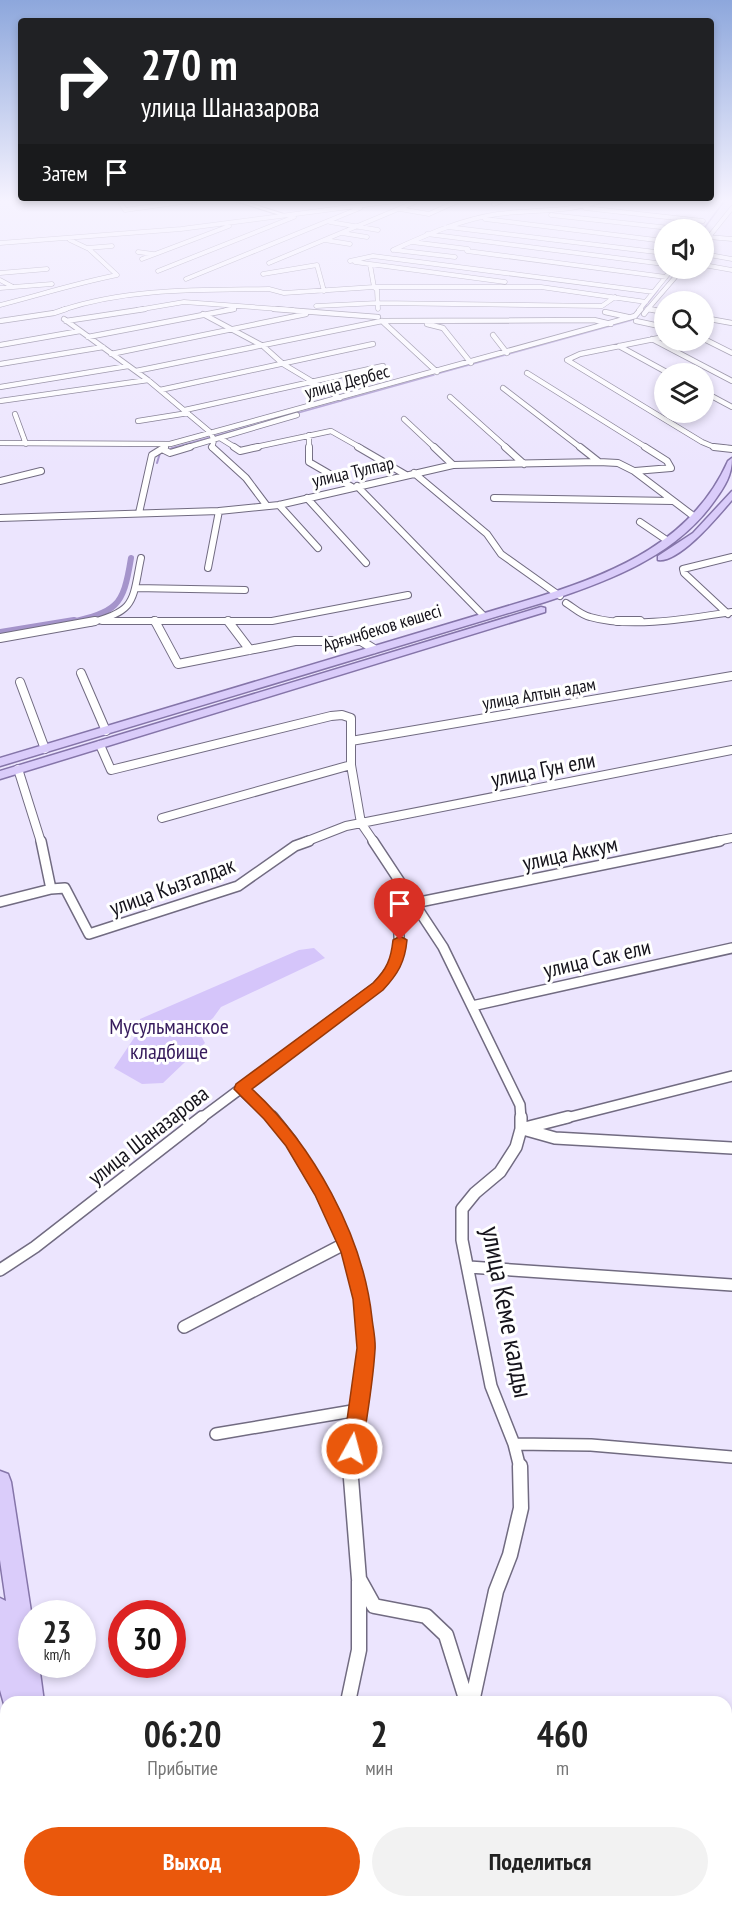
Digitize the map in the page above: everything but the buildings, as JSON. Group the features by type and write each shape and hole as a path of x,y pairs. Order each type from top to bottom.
{"main road":[{"name":"Арғынбеков көшесі","path":"0,762 276,686 374,649 483,615 563,599 623,568 668,541 696,518 715,496 729,477 732,461"},
{"name":"Арғынбеков көшесі","path":"0,775 100,745 276,686 563,599 634,574 696,535 732,494"},
{"path":"0,1482 31,1696"},
{"path":"0,1610 13,1696"}],"street":[{"path":"0,305 59,289"},
{"path":"0,321 54,313 93,300 164,291 269,290 284,293 349,289"},
{"path":"376,289 380,319 437,372"},
{"path":"556,289 646,302"},
{"path":"630,289 653,292"},
{"name":"улица Дербес","path":"0,443 170,444 636,319 656,289"},
{"path":"111,354 232,330 316,309 378,303 602,306 615,297"},
{"path":"66,321 184,302 316,309 380,319 594,320 611,324"},
{"name":"улица Дербес","path":"162,449 170,453 636,319 654,303"},
{"path":"88,337 248,306"},
{"path":"648,309 654,310"},
{"path":"605,312 654,324"},
{"path":"54,313 148,380 217,439 240,451 331,430 406,475"},
{"path":"203,315 263,346 283,364 340,398"},
{"path":"136,371 263,346 380,319"},
{"path":"404,320 442,328 471,363"},
{"path":"714,320 732,323"},
{"path":"0,345 80,331"},
{"path":"494,335 507,353"},
{"path":"732,381 652,339 580,354 567,360 702,442 714,447 732,449"},
{"path":"160,390 373,344"},
{"path":"714,344 732,353"},
{"path":"619,346 654,365"},
{"path":"0,364 103,347"},
{"path":"0,387 128,366"},
{"path":"138,421 382,366"},
{"path":"527,373 667,461 671,468 634,471"},
{"path":"0,401 148,380"},
{"path":"503,388 599,462"},
{"path":"450,397 524,464"},
{"path":"714,397 732,407"},
{"path":"15,414 26,444"},
{"path":"404,419 453,465"},
{"path":"309,435 309,462 354,487 483,615"},
{"path":"217,439 212,449 246,478 267,506"},
{"path":"139,513 153,455 170,444"},
{"name":"улица Тулпар","path":"0,518 219,511 279,505 453,465 599,462 618,463 634,471 696,518"},
{"path":"0,481 41,471"},
{"path":"414,473 487,534 501,554 587,616 601,621 647,621 730,614"},
{"path":"308,498 366,563"},
{"path":"494,498 673,501"},
{"path":"279,505 318,549"},
{"path":"208,568 219,511"},
{"path":"640,522 668,541"},
{"path":"730,614 684,573 683,568 732,557"},
{"path":"102,621 129,606 133,600 141,558"},
{"path":"135,588 245,590"},
{"path":"0,638 102,621 285,620 408,595"},
{"path":"154,620 178,664 295,641 361,641 374,649"},
{"path":"228,621 249,650"},
{"path":"81,673 106,731"},
{"name":"улица Алтын адам","path":"351,741 732,676"},
{"path":"20,682 45,749"},
{"name":"улица Кеме калды","path":"100,745 111,770 331,716 342,715 351,718 351,765 361,824 444,947 520,1105 521,1129 516,1147 500,1172 475,1193 462,1209 462,1240 492,1386 514,1444 521,1470 521,1508 510,1555 496,1591 473,1696"},
{"name":"улица Гун ели","path":"361,824 732,750"},
{"path":"162,818 351,765"},
{"path":"0,902 51,889 39,832 18,769"},
{"name":"улица Кызгалдак","path":"51,889 65,888 89,934 238,886 295,846 345,826 361,824"},
{"name":"улица Аккум","path":"415,903 732,838"},
{"name":"улица Шаназарова","path":"0,1270 35,1247 378,986 392,973 398,956 400,940 395,908 406,903 415,903"},
{"name":"улица Сак ели","path":"471,1006 732,948"},
{"path":"521,1129 732,1076"},
{"path":"241,1089 270,1114 291,1142 321,1192 346,1243 361,1299 366,1348 350,1469 359,1579 359,1650 349,1696"},
{"path":"521,1129 555,1138 732,1148"},
{"path":"184,1327 346,1243"},
{"path":"469,1267 732,1285"},
{"path":"216,1434 358,1410"},
{"path":"514,1444 591,1445 732,1457"},
{"path":"359,1579 374,1606 426,1616 446,1635 465,1696"}],"green space":[{"name":"Мусульманское кладбище","path":"314,948 325,958 221,1007 213,1018 198,1030 205,1043 163,1083 142,1084 114,1068 140,1029 140,1019 299,950"}],"waterway":[{"path":"637,317 658,290"},
{"path":"440,373 632,320"},
{"path":"172,448 434,375"},
{"path":"170,449 177,447"},
{"path":"157,463 160,453"},
{"path":"68,623 97,615 115,605 125,588 131,558"},
{"path":"0,633 74,621"}],"route":[{"path":"352,1449 366,1348 361,1299 350,1252 321,1192 291,1142 270,1114 241,1089 392,973 398,956 400,940"}]}
